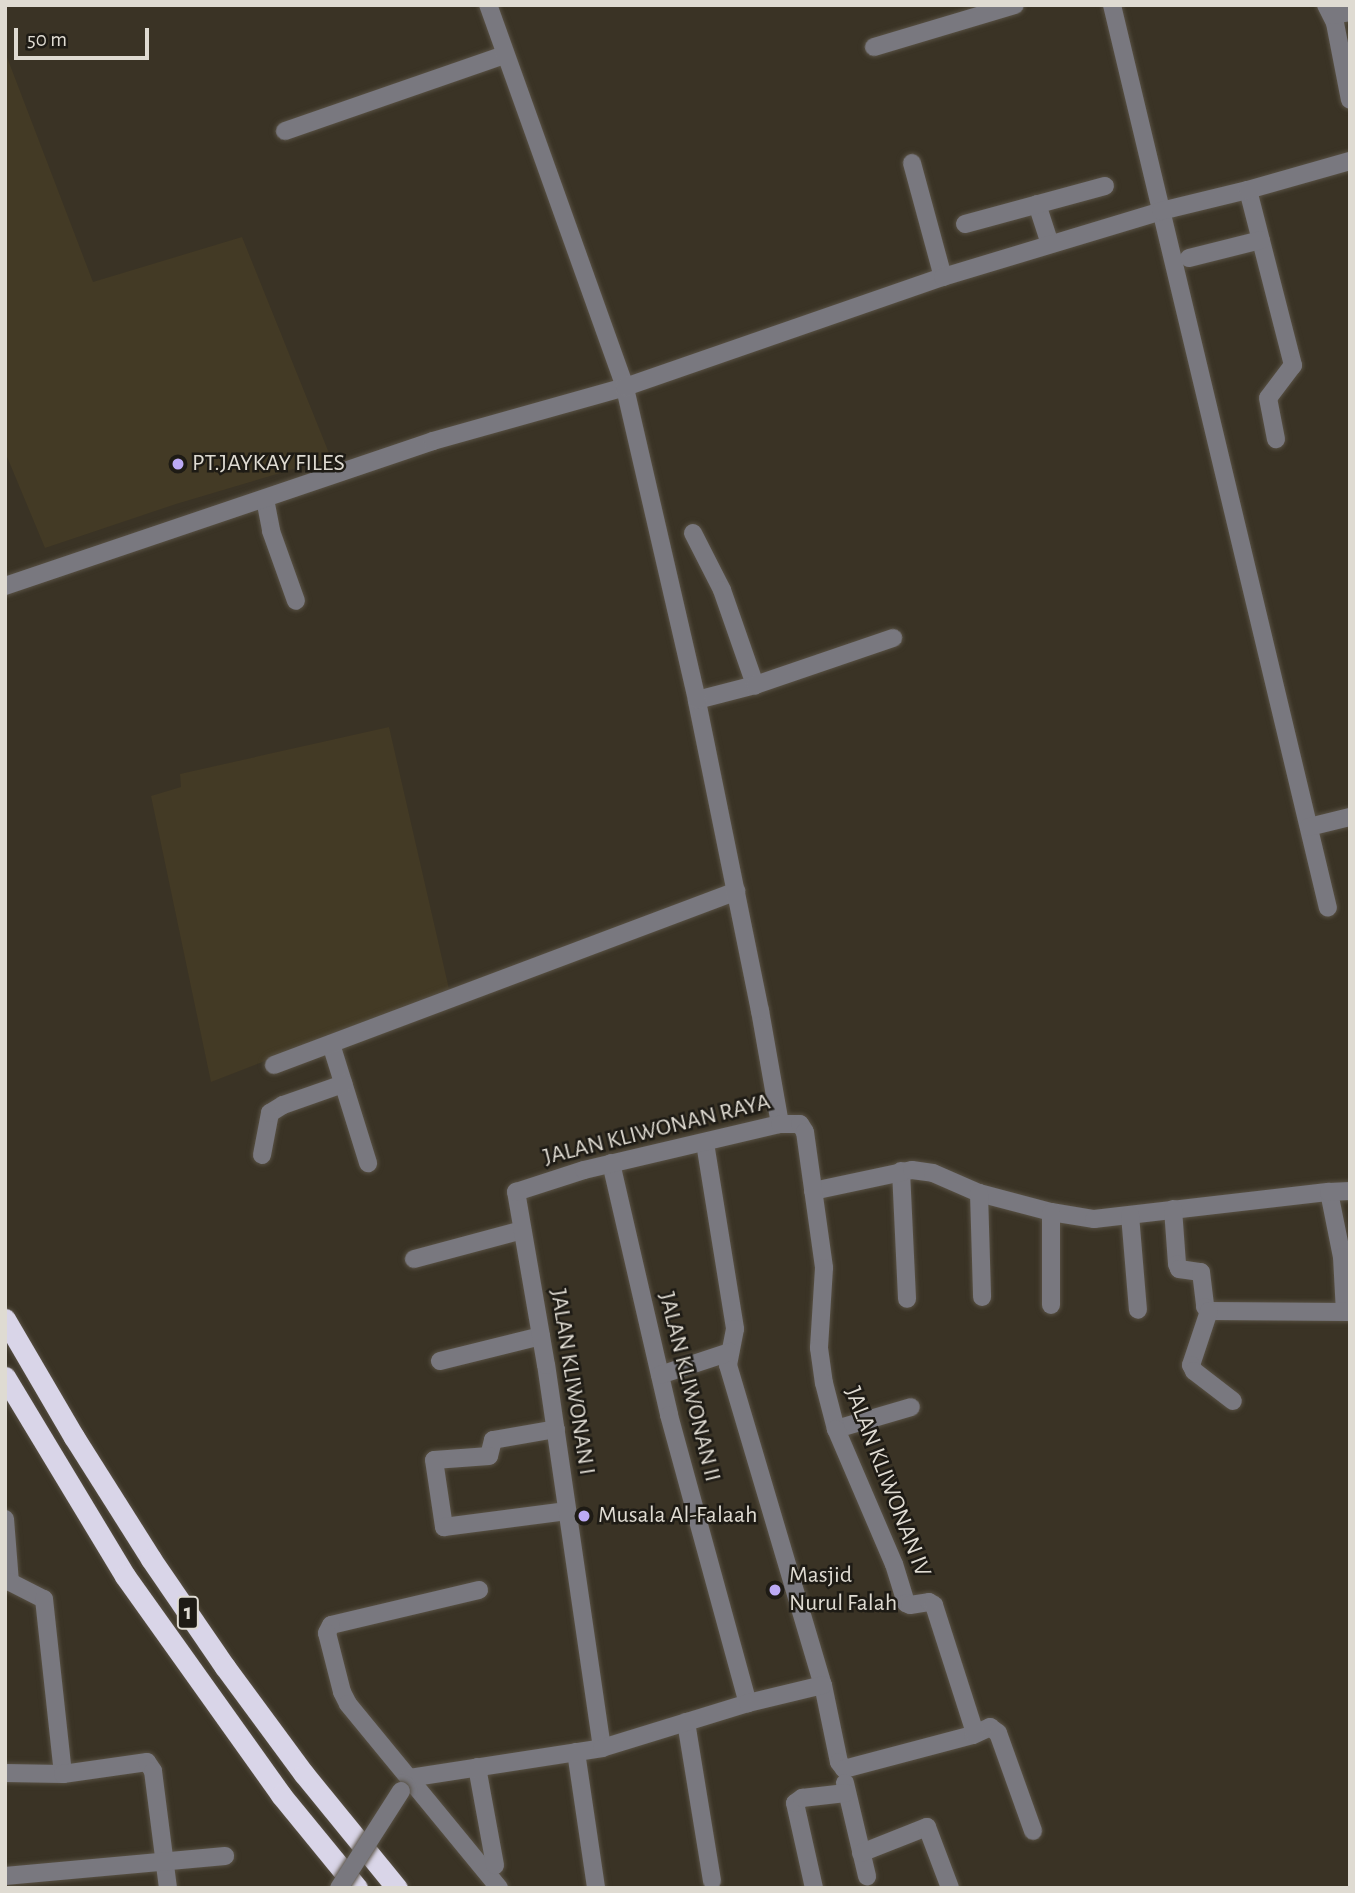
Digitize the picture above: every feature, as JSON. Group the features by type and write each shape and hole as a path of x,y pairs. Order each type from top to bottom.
{"highway":[{"name":"1","path":"5,1319 74,1437 203,1634 304,1774 397,1888"},
{"name":"1","path":"5,1377 125,1576 281,1795 357,1888"}],"street":[{"path":"488,5 625,387 697,701 780,1124"},
{"path":"874,47 1015,5"},
{"path":"1112,5 1203,398 1328,908"},
{"path":"1336,11 1350,100"},
{"path":"285,131 505,55"},
{"path":"5,586 433,441 625,387 943,277 1161,211 1350,161"},
{"path":"912,163 943,277"},
{"path":"965,224 1105,186"},
{"path":"1248,190 1293,365 1268,398 1276,439"},
{"path":"1037,204 1050,244"},
{"path":"1189,258 1261,240"},
{"path":"265,499 271,531 296,601"},
{"path":"693,533 722,590 755,685"},
{"path":"697,701 755,685 893,638"},
{"path":"1310,827 1350,817"},
{"path":"274,1065 736,891"},
{"path":"331,1044 368,1163"},
{"path":"262,1155 270,1114 283,1105 342,1084"},
{"name":"JALAN KLIWONAN RAYA","path":"517,1191 611,1164 780,1124 800,1124 804,1132"},
{"name":"JALAN KLIWONAN IV","path":"804,1132 824,1268 819,1348 836,1429 894,1564 906,1603 910,1605 929,1602 934,1605 975,1733"},
{"path":"705,1143 735,1329 728,1365 823,1685 867,1876"},
{"name":"JALAN KLIWONAN II","path":"611,1164 660,1375 748,1703"},
{"path":"813,1191 901,1171 933,1173 979,1193 1051,1212 1094,1219 1350,1191"},
{"path":"901,1171 907,1300"},
{"name":"JALAN KLIWONAN I","path":"517,1191 603,1748"},
{"path":"1173,1209 1177,1264 1179,1269 1201,1272 1205,1307 1209,1311 1347,1312 1346,1257 1329,1192"},
{"path":"979,1193 982,1297"},
{"path":"1051,1212 1051,1304"},
{"path":"1130,1214 1138,1310"},
{"path":"414,1259 523,1230"},
{"path":"1209,1311 1191,1364 1195,1371 1234,1401"},
{"path":"440,1362 541,1336"},
{"path":"660,1375 730,1352"},
{"path":"836,1429 911,1407"},
{"path":"555,1429 493,1440 489,1456 434,1460 444,1527 568,1511"},
{"path":"5,1519 10,1582 44,1599 63,1774"},
{"path":"480,1590 331,1625 328,1629 339,1682 348,1704 405,1785 456,1835 499,1888"},
{"path":"339,1888 405,1785 477,1767 603,1748 748,1703 823,1685"},
{"path":"686,1722 712,1881"},
{"path":"844,1769 990,1727 998,1733 1034,1830"},
{"path":"576,1752 596,1888"},
{"path":"5,1773 63,1774 148,1762 153,1771 168,1888"},
{"path":"477,1767 495,1865"},
{"path":"814,1888 795,1803 802,1798 846,1793"},
{"path":"861,1853 927,1827 950,1888"},
{"path":"456,1835 489,1829"},
{"path":"5,1876 225,1856"}],"shaded area":[{"path":"5,52 93,282 242,237 331,458 176,504 45,548 5,452"},
{"path":"389,727 449,989 211,1082 151,796 181,787 180,774"}],"place":[{"name":"PT.JAYKAY FILES","path":"178,464"},
{"name":"Musala Al-Falaah","path":"584,1516"},
{"name":"Masjid Nurul Falah","path":"775,1590"}]}
